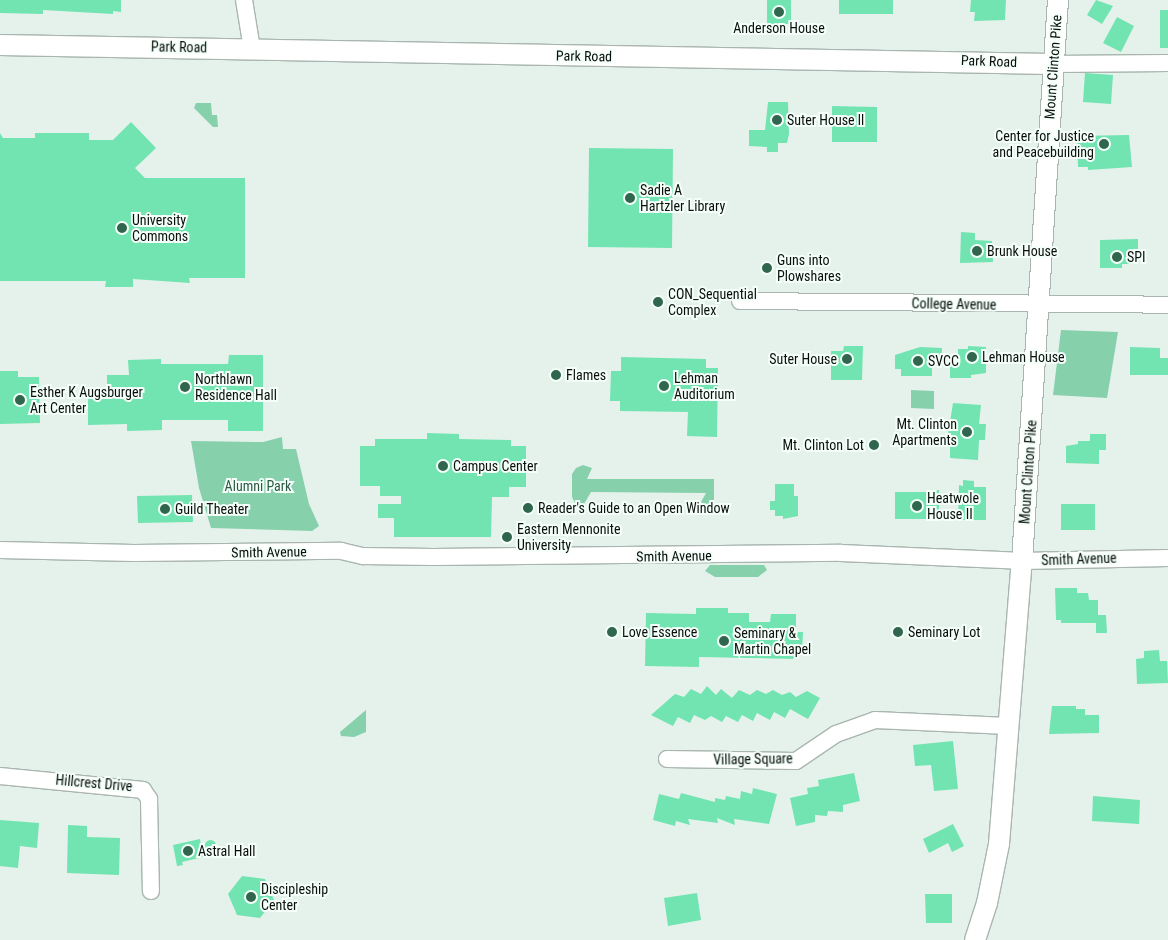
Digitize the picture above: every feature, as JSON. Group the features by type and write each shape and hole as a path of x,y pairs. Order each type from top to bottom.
{"street":[{"path":"244,0 252,49"},
{"name":"Mount Clinton Pike","path":"975,940 996,858 1008,726 1022,561 1039,305 1052,64 1058,0"},
{"name":"Park Road","path":"0,45 1052,64 1168,63"},
{"name":"College Avenue","path":"740,301 1168,305"},
{"name":"Smith Avenue","path":"0,550 134,553 341,551 363,556 433,557 841,553 1022,561 1168,558"},
{"name":"Village Square","path":"667,760 796,761 836,734 875,720 1008,726"},
{"name":"Hillcrest Drive","path":"0,776 144,790 149,799 151,891"}],"green space":[{"path":"196,103 211,103 212,115 217,115 218,127 213,127 194,108"},
{"path":"1061,330 1118,332 1107,398 1053,395"},
{"path":"911,390 934,391 934,409 911,408"},
{"name":"Alumni Park","path":"282,437 283,449 296,449 309,504 319,526 312,531 211,528 199,488 191,441 263,442"},
{"path":"583,465 592,468 587,479 714,479 714,501 708,507 701,502 706,493 591,492 584,504 576,505 572,497 572,474 576,468"},
{"path":"710,565 764,565 767,570 758,577 715,577 705,571"},
{"path":"366,710 366,732 354,737 341,736 340,732"}],"building":[{"path":"0,0 121,0 121,12 113,11 113,14 43,10 43,14 0,13"},
{"name":"Anderson House","path":"767,0 791,0 791,24 767,24"},
{"path":"839,0 893,0 893,14 839,14"},
{"path":"971,0 1006,0 1005,20 974,21 975,12 970,12"},
{"path":"1096,0 1113,6 1102,24 1087,15"},
{"path":"1160,10 1168,10 1168,48 1160,48"},
{"path":"1117,17 1134,26 1121,52 1103,43"},
{"path":"1085,73 1113,75 1111,104 1083,102"},
{"name":"Suter House ll","path":"768,102 788,102 789,134 787,143 778,143 778,152 767,152 767,147 749,146 749,130 765,130"},
{"path":"832,106 877,107 877,142 832,142"},
{"name":"University Commons","path":"131,122 156,148 135,168 145,178 245,178 245,278 189,278 190,283 133,279 133,287 105,287 106,281 0,281 0,133 3,138 35,138 35,133 89,133 89,140 113,140"},
{"name":"Center for Justice and Peacebuilding","path":"1129,135 1132,167 1088,170 1088,167 1078,167 1077,136"},
{"name":"Sadie A Hartzler Library","path":"589,148 673,149 672,248 588,247"},
{"name":"Brunk House","path":"961,232 975,233 975,240 992,241 993,262 960,263"},
{"name":"SPI","path":"1138,239 1138,251 1133,251 1133,264 1122,264 1122,268 1100,268 1100,240"},
{"name":"Suter House","path":"844,346 863,346 862,380 831,380 831,351 843,351"},
{"name":"Lehman House","path":"968,346 986,347 986,373 971,375 971,378 950,378 950,364 958,364 958,349 968,349"},
{"name":"SVCC","path":"920,347 942,348 941,366 932,366 932,376 901,376 901,369 895,369 895,355"},
{"path":"1130,347 1160,348 1160,358 1168,358 1168,375 1130,375"},
{"name":"Northlawn Residence Hall","path":"229,355 263,355 263,431 228,431 228,420 162,420 162,430 127,431 127,424 88,425 88,399 107,399 107,375 129,375 128,360 161,359 161,364 228,364"},
{"name":"Lehman Auditorium","path":"621,357 706,359 706,368 718,368 717,437 687,436 688,412 620,411 620,401 610,401 611,371 621,371"},
{"name":"Esther K Augsburger Art Center","path":"0,371 18,371 18,377 39,377 40,423 0,424"},
{"name":"Mt. Clinton Apartments","path":"953,403 981,405 979,424 986,424 985,440 979,440 978,460 950,458 950,441 947,441"},
{"name":"Campus Center","path":"427,433 459,434 459,439 511,440 511,446 526,446 526,487 509,487 509,497 492,497 491,537 394,537 394,518 378,518 378,504 401,504 401,496 380,496 380,486 360,486 360,446 375,446 375,439 427,439"},
{"path":"1090,434 1106,434 1106,450 1099,450 1099,464 1066,463 1066,446 1078,444 1078,441 1090,441"},
{"path":"963,480 974,481 974,487 986,487 986,520 958,520 959,485 963,486"},
{"path":"775,484 794,484 794,496 798,496 798,516 783,519 783,516 775,516 775,510 770,510 770,501 775,501"},
{"name":"Heatwole House II","path":"928,490 939,490 939,519 895,519 895,492 927,492"},
{"name":"Guild Theater","path":"192,495 193,522 138,523 137,496"},
{"path":"1061,504 1095,504 1095,530 1061,530"},
{"path":"1055,588 1077,588 1077,593 1088,593 1089,600 1098,600 1098,615 1106,615 1107,633 1096,633 1096,623 1061,623 1061,620 1056,620"},
{"name":"Seminary & Martin Chapel","path":"696,608 728,608 728,613 749,613 749,622 770,622 771,614 796,614 796,632 803,632 802,651 795,651 795,659 699,657 699,667 645,666 646,613 696,614"},
{"path":"1159,650 1160,661 1167,661 1168,683 1137,684 1136,659 1144,658 1144,651"},
{"path":"707,686 716,695 721,689 732,698 739,690 750,695 757,690 766,694 773,690 782,695 790,692 796,697 807,691 820,698 808,719 790,709 785,718 774,712 770,720 757,713 753,721 742,715 738,722 726,716 722,722 711,716 705,720 694,715 690,723 678,717 673,726 651,715 675,694 684,697 691,689 701,694"},
{"path":"1052,706 1076,706 1076,709 1085,709 1085,715 1099,715 1099,733 1049,734"},
{"path":"953,741 958,789 934,791 931,765 915,766 913,745"},
{"path":"854,773 860,801 843,805 843,812 828,811 827,816 815,815 815,822 796,826 790,798 808,794 807,788 819,786 818,780"},
{"path":"753,788 777,794 769,824 734,819 735,825 717,818 718,823 688,819 690,825 676,821 675,826 653,820 659,794 679,799 681,793 715,802 715,798 725,800 726,796 740,799 741,791 752,794"},
{"path":"1093,796 1140,800 1139,824 1092,821"},
{"path":"0,820 39,823 37,848 20,846 18,868 0,866"},
{"path":"953,824 964,846 952,852 948,843 929,853 923,839"},
{"path":"68,825 87,826 87,837 120,838 119,875 67,873"},
{"name":"Astral Hall","path":"200,839 203,857 182,862 183,865 177,866 173,845"},
{"path":"210,839 216,845 210,851 204,845"},
{"name":"Discipleship Center","path":"242,876 265,879 274,900 260,918 237,915 228,894"},
{"path":"697,893 701,920 668,926 664,898"},
{"path":"925,894 952,894 952,923 926,923"}],"place":[{"name":"Anderson House","path":"779,12"},
{"name":"Suter House ll","path":"777,120"},
{"name":"Center for Justice and Peacebuilding","path":"1104,144"},
{"name":"Sadie A Hartzler Library","path":"630,198"},
{"name":"University Commons","path":"122,228"},
{"name":"Brunk House","path":"977,251"},
{"name":"SPI","path":"1117,257"},
{"name":"Guns into Plowshares","path":"767,268"},
{"name":"CON_Sequential Complex","path":"658,302"},
{"name":"Lehman House","path":"972,357"},
{"name":"Suter House","path":"847,359"},
{"name":"SVCC","path":"918,361"},
{"name":"Flames","path":"556,375"},
{"name":"Lehman Auditorium","path":"664,386"},
{"name":"Northlawn Residence Hall","path":"185,387"},
{"name":"Esther K Augsburger Art Center","path":"20,400"},
{"name":"Mt. Clinton Apartments","path":"967,432"},
{"name":"Mt. Clinton Lot","path":"874,445"},
{"name":"Campus Center","path":"443,466"},
{"name":"Heatwole House II","path":"917,506"},
{"name":"Reader's Guide to an Open Window","path":"528,508"},
{"name":"Guild Theater","path":"165,509"},
{"name":"Eastern Mennonite University","path":"507,537"},
{"name":"Love Essence","path":"612,632"},
{"name":"Seminary Lot","path":"898,632"},
{"name":"Seminary & Martin Chapel","path":"724,641"},
{"name":"Astral Hall","path":"188,851"},
{"name":"Discipleship Center","path":"251,897"}]}
